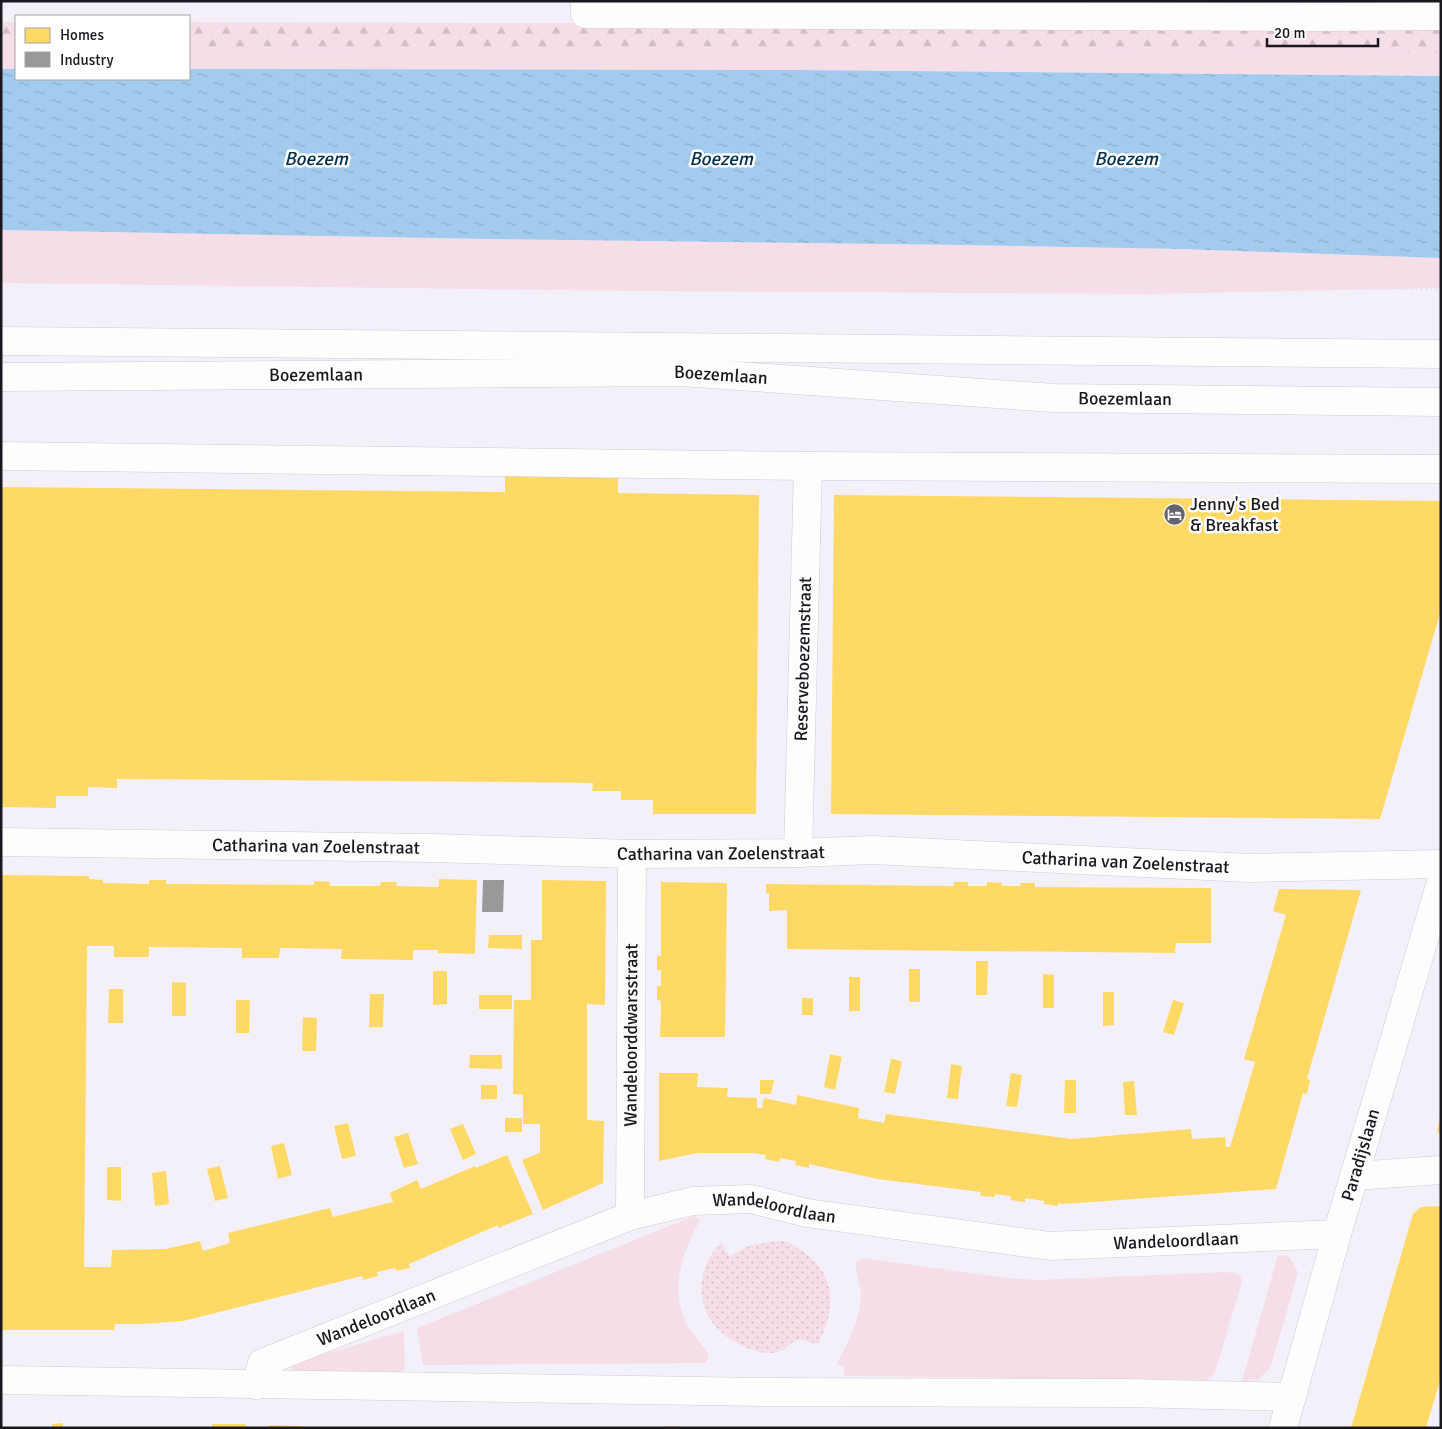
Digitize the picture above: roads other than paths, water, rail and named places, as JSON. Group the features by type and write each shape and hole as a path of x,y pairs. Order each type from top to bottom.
{"street":[{"path":"585,8 1363,9 1441,16"},
{"name":"Boezemlaan","path":"1,341 1441,354"},
{"name":"Boezemlaan","path":"1,377 682,372 1054,398 1441,402"},
{"path":"1,456 808,466 1441,469"},
{"name":"Reserveboezemstraat","path":"798,853 808,466"},
{"name":"Catharina van Zoelenstraat","path":"1,842 433,848 632,854 798,853 872,850 1249,868 1441,864"},
{"name":"Wandeloorddwarsstraat","path":"630,1216 632,854"},
{"name":"Paradijslaan","path":"1283,1428 1337,1234 1441,882"},
{"path":"1354,1176 1441,1170"},
{"name":"Wandeloordlaan","path":"256,1384 262,1363 630,1216 693,1201 750,1199 807,1213 1050,1246 1337,1234"},
{"path":"1,1380 767,1392 1127,1393 1292,1397"}],"water":[{"name":"Boezem","path":"1,69 15,69 15,80 190,80 190,69 795,70 1441,76 1441,258 1180,249 1,230"}],"place":[{"name":"Jenny's Bed & Breakfast","path":"1174,514"}]}
